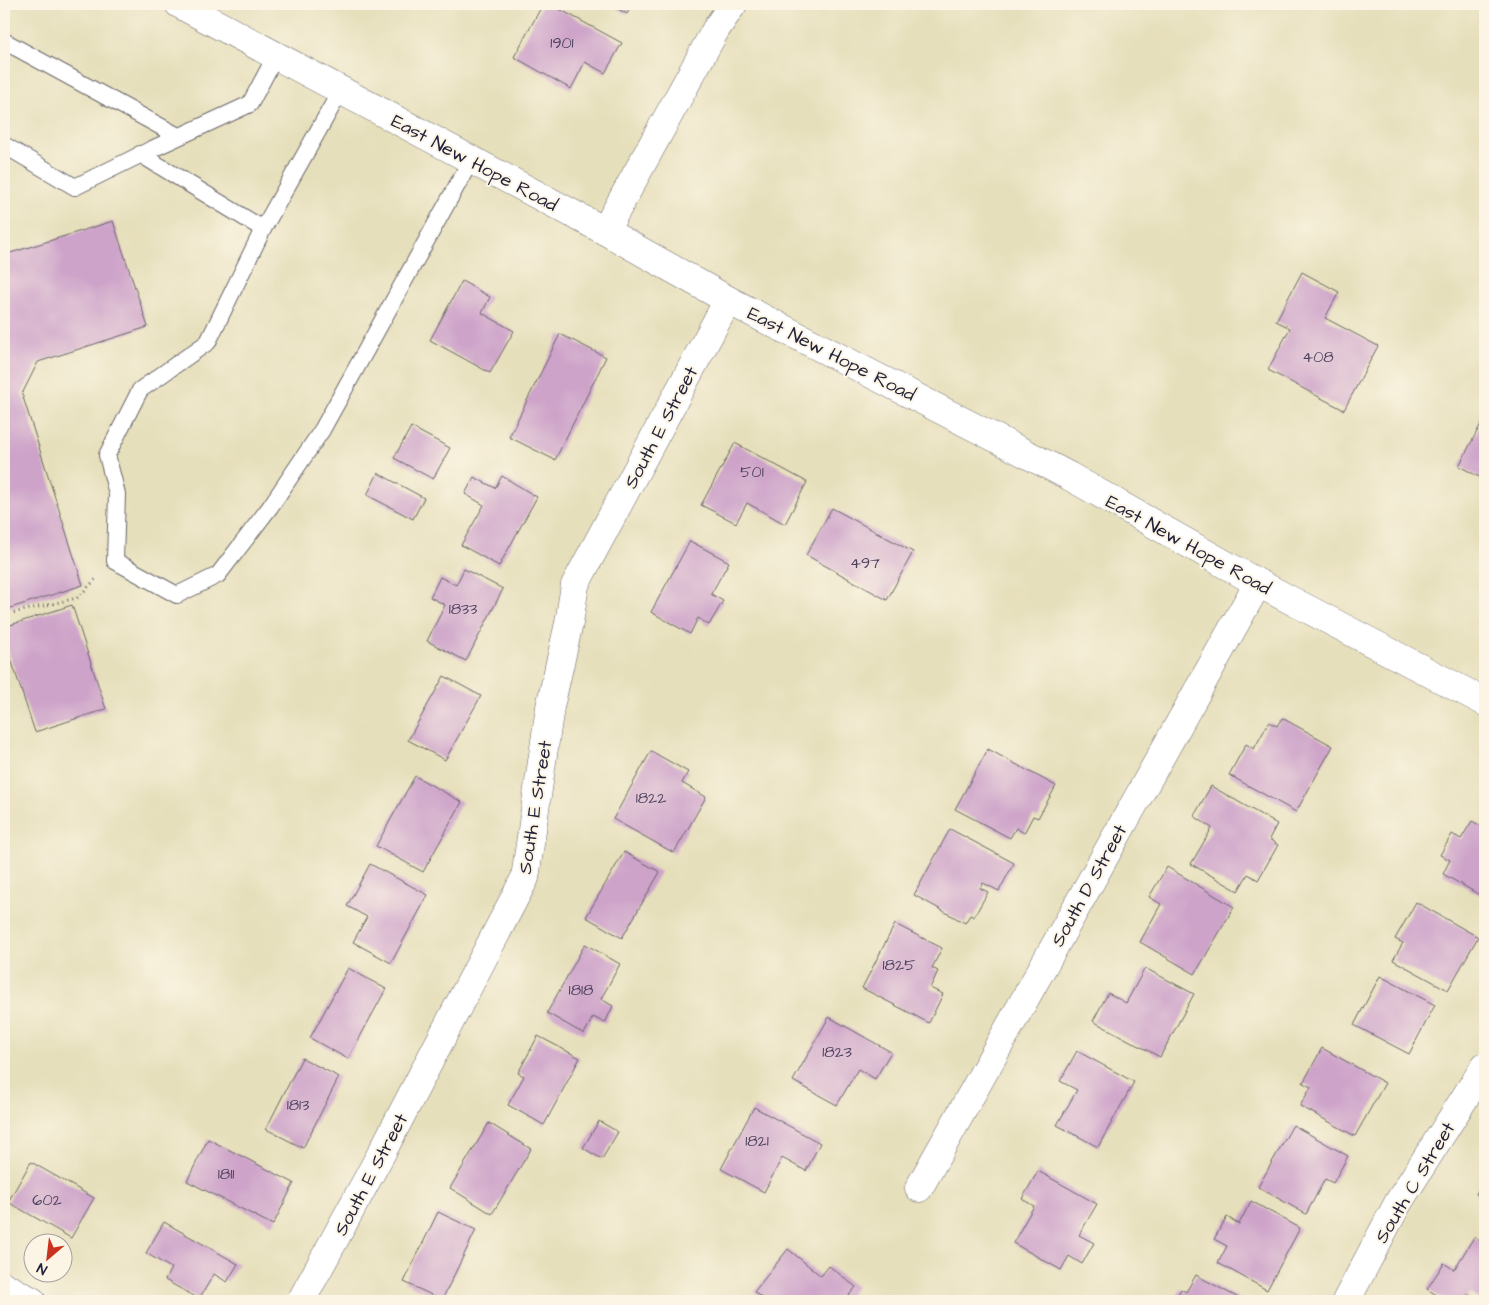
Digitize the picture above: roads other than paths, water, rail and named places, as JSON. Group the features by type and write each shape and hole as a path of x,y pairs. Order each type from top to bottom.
{"street":[{"name":"East New Hope Road","path":"179,4 605,231 728,300 1069,476 1258,583 1485,702"},
{"path":"605,231 716,29 733,4"},
{"name":"South E Street","path":"301,1301 381,1154 525,878 550,707 576,585 728,300"},
{"name":"South D Street","path":"919,1188 1258,583"},
{"name":"South C Street","path":"1346,1301 1398,1203 1485,1066"},
{"path":"4,1286 32,1301"}],"lane":[{"path":"4,41 178,136"},
{"path":"4,145 75,187 140,154 250,104 276,55"},
{"path":"341,90 263,229 208,342 140,390 107,455 117,494 115,561 177,595 218,575 270,507 322,430 471,160"},
{"path":"140,154 263,229"}]}
